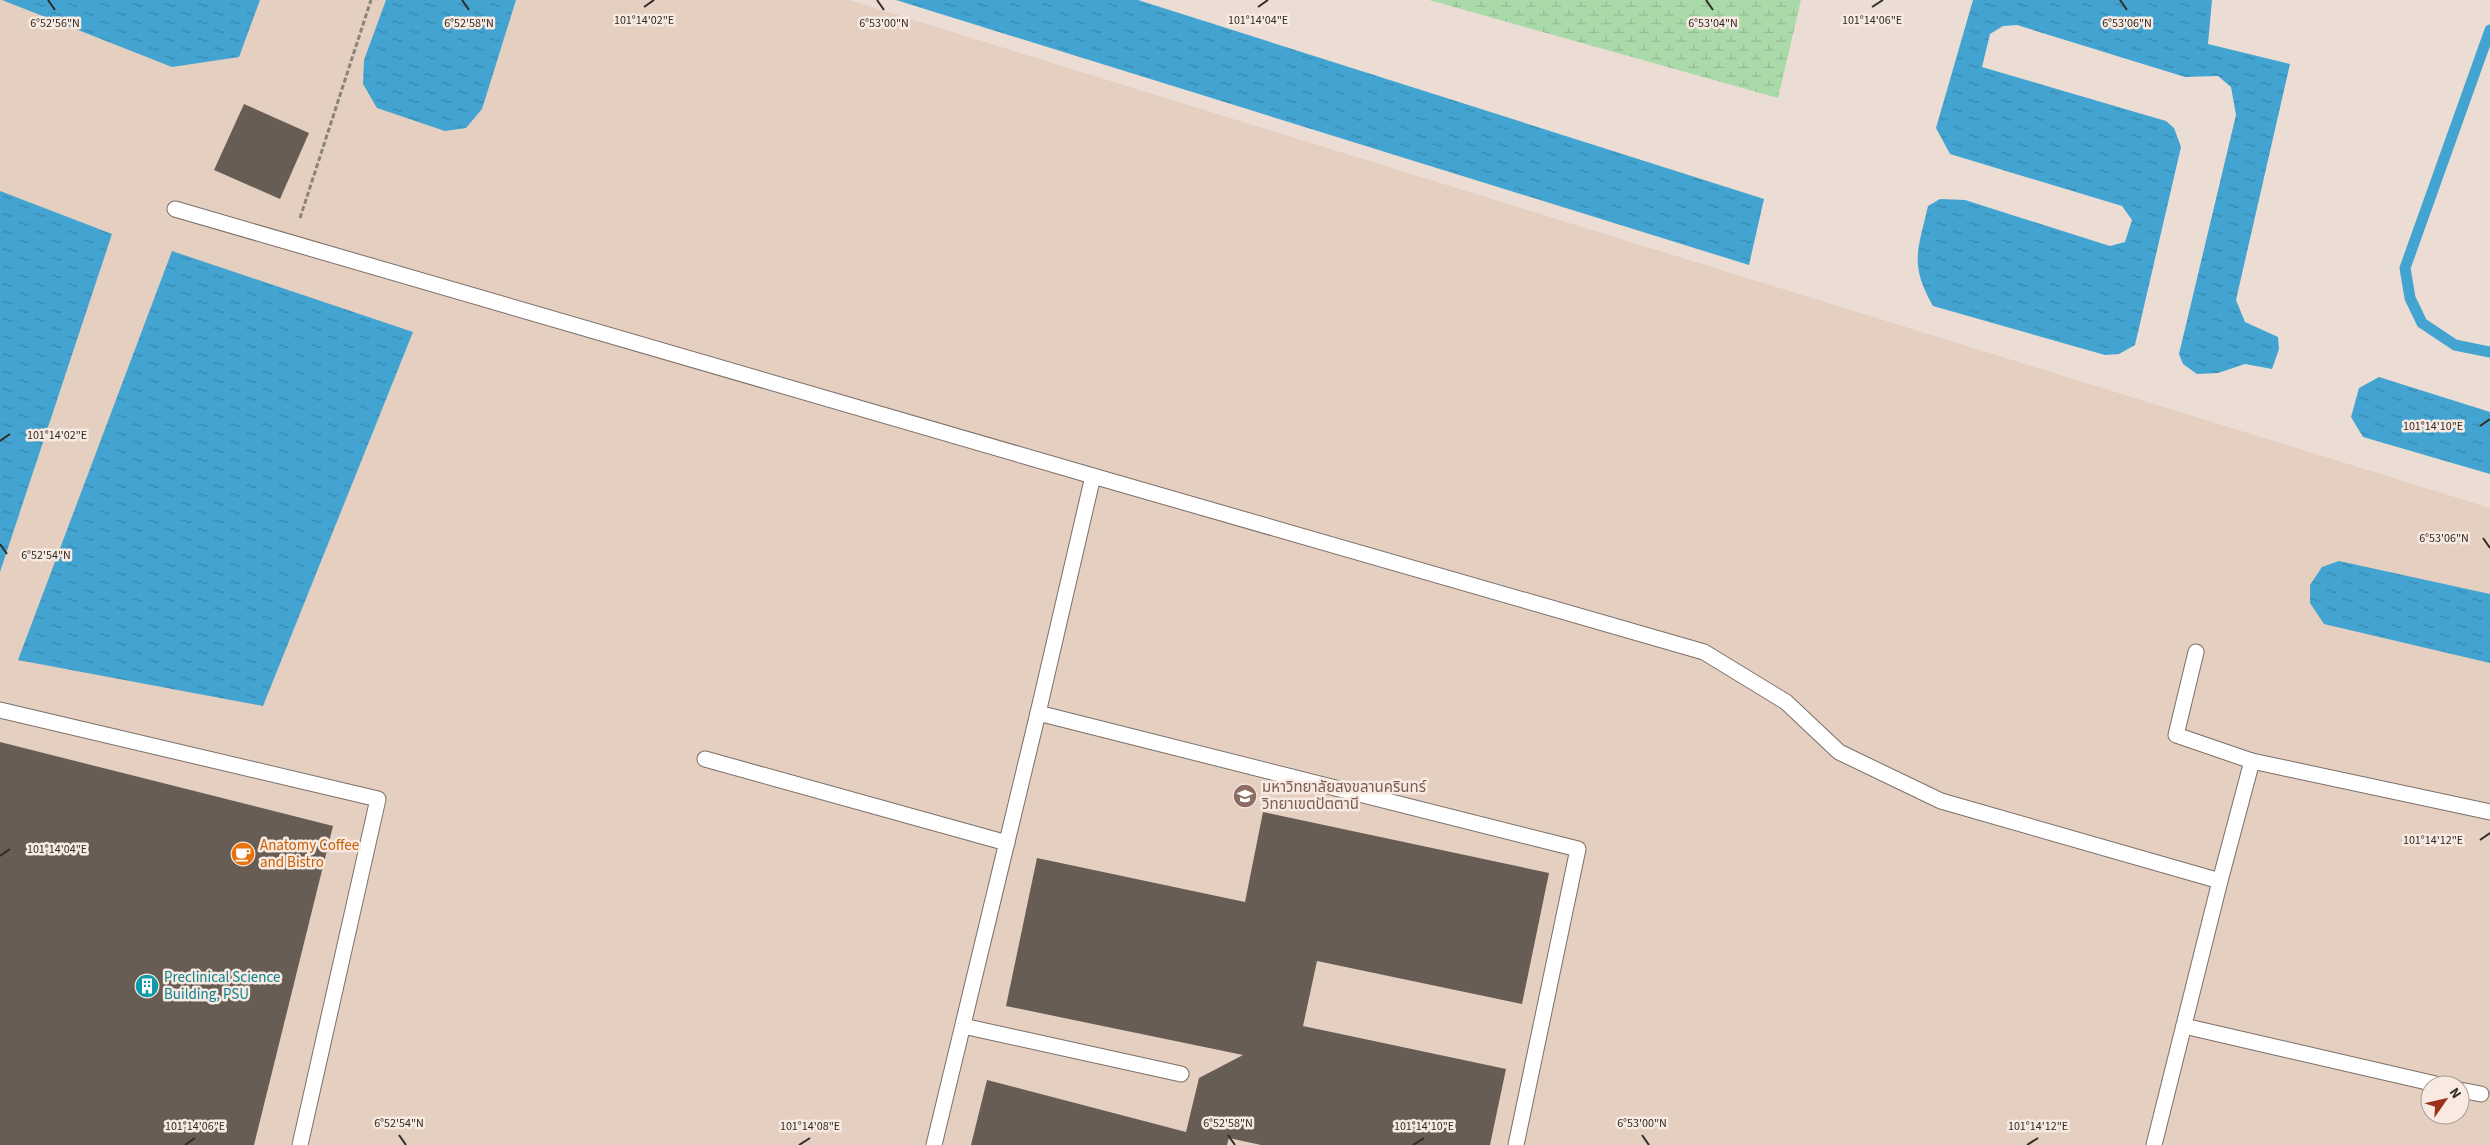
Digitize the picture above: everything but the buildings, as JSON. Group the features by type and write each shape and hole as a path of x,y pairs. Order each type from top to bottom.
{"lane":[{"path":"175,209 1704,652 1786,702 1839,752 1942,801 2220,881"},
{"path":"934,1145 1093,476"},
{"path":"2196,652 2176,735 2252,761 2490,812"},
{"path":"0,710 378,799 300,1145"},
{"path":"1038,712 1578,849 1516,1145"},
{"path":"705,759 1007,843"},
{"path":"2154,1145 2252,761"},
{"path":"963,1026 1182,1074"},
{"path":"2184,1026 2420,1080"},
{"path":"2470,1092 2481,1094"}],"path":[{"path":"292,243 371,0"}],"shaded area":[{"name":"มหาวิทยาลัยสงขลานครินทร์ วิทยาเขตปัตตานี","path":"0,0 849,0 2490,508 2490,1145 0,1145"}],"green space":[{"path":"1429,0 1801,0 1778,98"}],"water":[{"path":"2,0 260,0 239,57 172,67"},
{"path":"386,0 516,0 482,109 466,128 445,131 377,108 363,84 364,60"},
{"path":"896,0 1138,0 1764,199 1749,265"},
{"path":"1973,0 2212,0 2208,44 2290,64 2236,300 2245,322 2278,337 2279,349 2272,369 2245,364 2218,373 2197,374 2183,364 2179,354 2236,115 2231,87 2218,76 2185,77 2017,25 2003,26 1990,34 1982,67 2166,121 2174,128 2181,147 2135,345 2119,354 2105,355 1933,306 1921,279 1918,257 1928,206 1940,199 1965,200 2110,246 2125,242 2132,220 2122,206 1950,154 1936,128"},
{"path":"0,191 112,234 0,572"},
{"path":"172,251 413,332 263,706 18,660"},
{"path":"2379,377 2490,412 2490,474 2363,437 2351,417 2359,388"},
{"path":"2339,561 2490,594 2490,663 2324,624 2310,603 2310,585 2322,567"}],"waterway":[{"path":"2490,30 2405,268 2410,298 2422,323 2455,345 2490,352"}],"place":[{"name":"มหาวิทยาลัยสงขลานครินทร์ วิทยาเขตปัตตานี","path":"1245,796"},
{"name":"Anatomy Coffee and Bistro","path":"243,854"},
{"name":"Preclinical Science Building, PSU","path":"147,986"}]}
